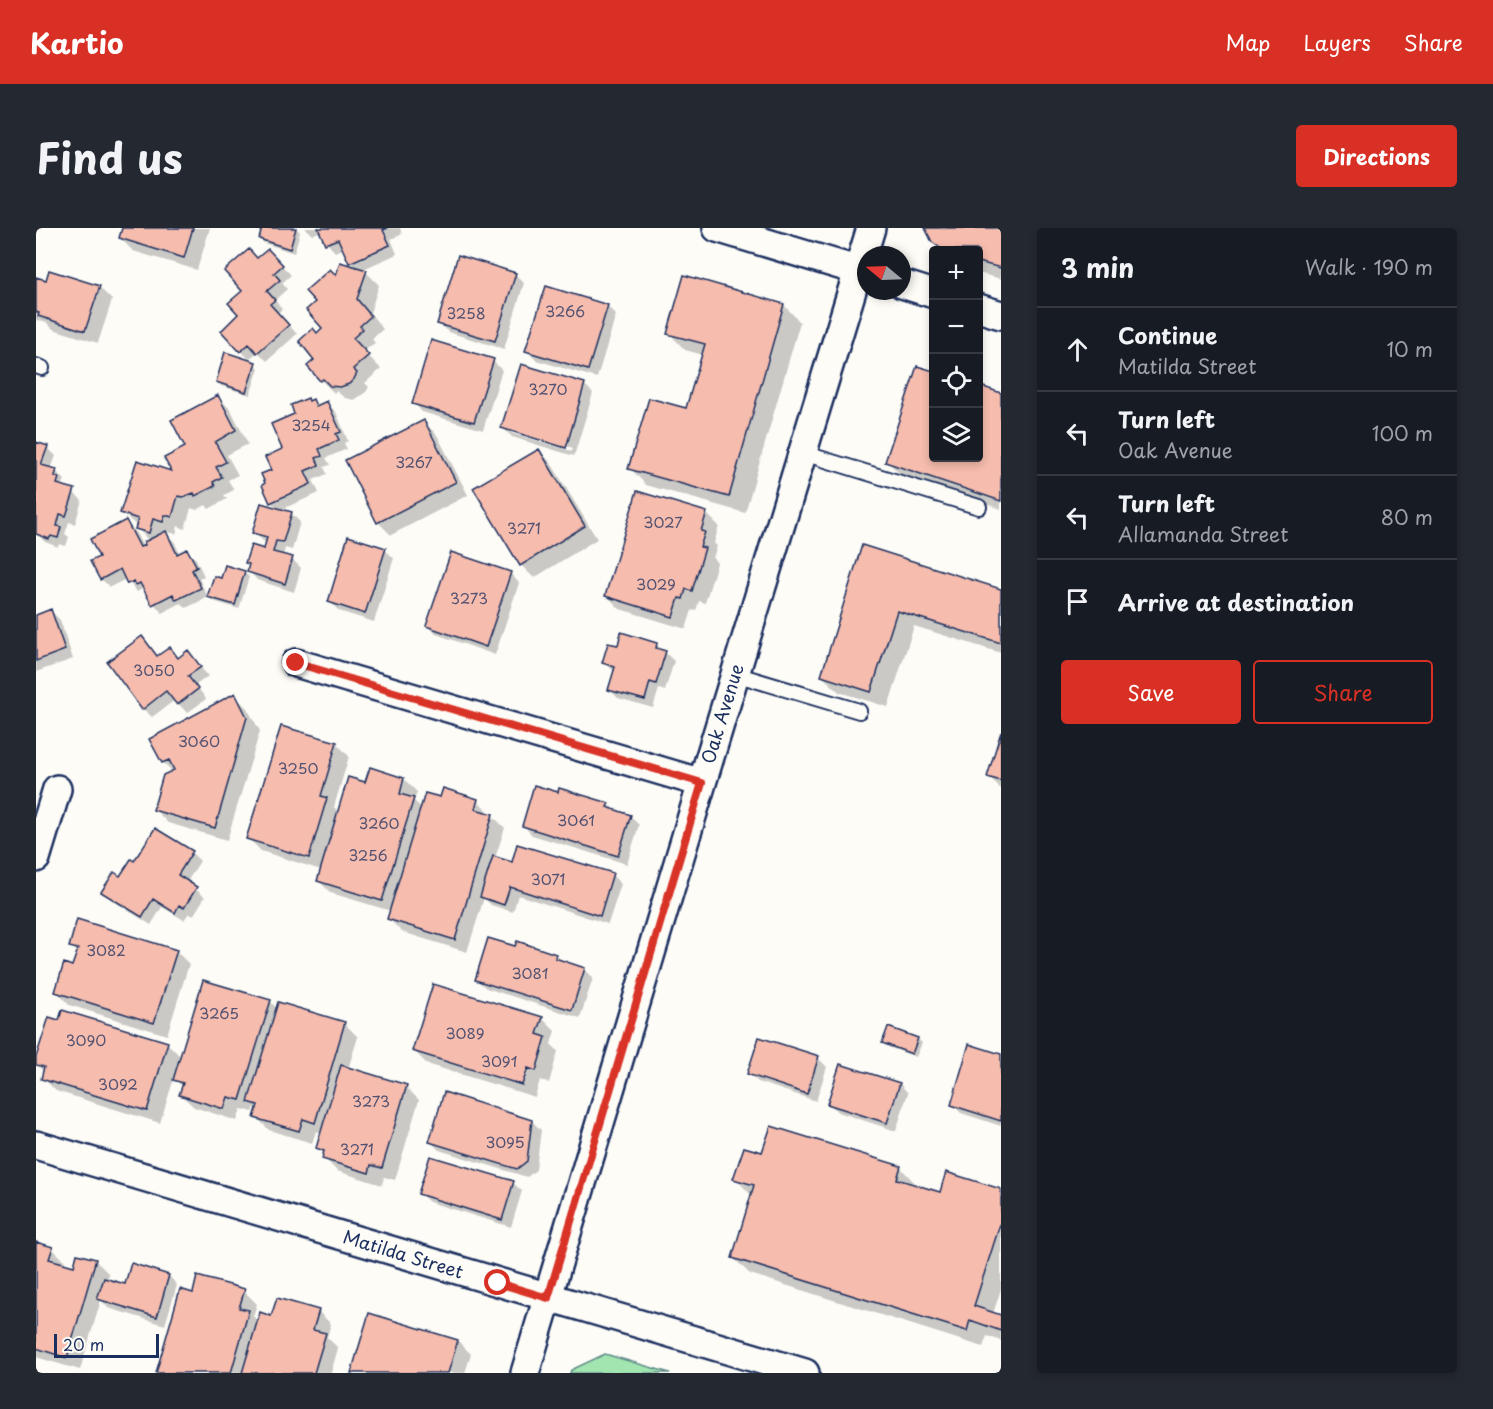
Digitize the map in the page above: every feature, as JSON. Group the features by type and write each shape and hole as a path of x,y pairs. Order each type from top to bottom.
{"street":[{"path":"717,228 857,270"},
{"name":"Oak Avenue","path":"868,246 872,228"},
{"name":"Oak Avenue","path":"525,1373 735,674 857,287"},
{"path":"911,287 929,293"},
{"path":"983,310 1001,315"},
{"path":"296,663 702,783"},
{"path":"36,858 57,789"},
{"name":"Matilda Street","path":"36,1145 805,1373"}],"lane":[{"path":"803,453 978,507"},
{"path":"735,674 859,711"}],"green space":[{"path":"605,1354 670,1373 570,1373 571,1370"}],"building":[{"path":"122,228 193,228 184,258 119,238"},
{"path":"262,228 296,228 290,249 259,239"},
{"path":"318,228 388,228 383,230 390,245 349,263 338,239 325,244"},
{"path":"925,228 1001,228 1001,268 983,263 983,246 938,246 932,242"},
{"path":"249,249 257,258 268,249 283,265 274,273 280,280 267,291 275,300 270,304 289,325 257,353 249,344 240,352 221,331 238,314 228,303 242,291 224,271"},
{"path":"458,255 516,273 495,341 437,324"},
{"path":"340,262 367,270 357,299 371,316 360,326 363,329 353,338 369,355 353,369 357,373 354,379 349,384 340,387 330,386 323,379 320,381 307,366 314,360 299,341 313,328 317,333 322,328 306,310 315,302 305,291 330,269 336,275"},
{"path":"49,270 100,286 85,331 38,316 36,277 46,280"},
{"path":"684,275 784,304 729,497 628,469 649,398 686,408 705,344 667,334"},
{"path":"546,286 608,305 588,370 525,351"},
{"path":"431,340 494,359 474,422 412,404"},
{"path":"225,352 256,362 246,392 216,382"},
{"path":"521,364 585,383 566,448 501,428"},
{"path":"917,366 929,370 929,462 983,462 983,387 1001,393 1001,501 885,462"},
{"path":"218,395 236,430 215,442 226,462 216,467 222,477 213,482 215,486 195,496 194,493 183,497 178,496 172,517 165,515 163,522 153,519 149,533 135,529 138,519 120,513 137,460 171,471 164,458 185,447 171,420"},
{"path":"308,398 309,401 313,399 316,406 327,401 341,432 336,434 339,440 319,449 322,456 316,458 319,465 305,471 311,484 270,503 262,485 265,483 261,474 271,470 265,457 282,449 271,424 294,414 291,405"},
{"path":"424,420 456,482 377,523 345,460"},
{"path":"36,442 48,446 41,465 57,469 55,476 59,478 57,484 75,489 66,516 60,514 57,526 61,527 58,538 51,536 49,539 36,534"},
{"path":"539,449 585,526 520,566 473,488"},
{"path":"637,491 707,512 701,531 705,532 700,547 705,548 692,591 686,589 683,599 679,598 673,617 605,596"},
{"path":"261,503 292,512 283,542 276,541 273,552 293,557 285,584 247,572 249,564 245,563 251,545 264,549 267,537 252,533"},
{"path":"126,520 140,547 145,545 144,542 166,531 177,554 187,549 197,567 192,570 201,588 176,600 173,594 152,605 140,583 136,585 134,581 127,584 120,569 100,580 90,561 99,557 90,539"},
{"path":"348,536 386,548 365,614 328,602"},
{"path":"862,545 1001,589 1001,643 897,611 871,692 821,676"},
{"path":"451,552 511,572 486,647 426,626"},
{"path":"225,565 245,571 235,605 207,597 214,576 221,578"},
{"path":"51,609 65,650 36,661 36,615"},
{"path":"621,632 657,643 656,648 666,651 656,684 650,682 645,700 608,690 615,667 602,663 608,643 618,645"},
{"path":"142,636 157,656 170,647 178,658 188,650 201,667 188,676 198,689 177,705 166,691 142,710 107,662"},
{"path":"235,693 247,717 215,828 153,810 163,775 174,770 169,760 162,763 149,739"},
{"path":"281,726 337,742 321,796 327,798 309,858 246,839"},
{"path":"1001,732 1001,781 987,777"},
{"path":"370,767 404,778 400,794 414,798 382,901 317,881 348,777 365,782"},
{"path":"534,785 558,792 559,788 609,803 607,807 631,815 618,856 522,826"},
{"path":"443,788 478,799 475,809 493,814 455,940 387,919 425,793 440,797"},
{"path":"155,828 193,851 178,875 197,887 184,908 179,905 175,913 153,899 142,917 101,892 114,872 120,876 131,859 134,861"},
{"path":"517,844 613,873 600,916 510,887 504,905 480,897 493,856 512,862"},
{"path":"77,919 177,950 154,1023 55,992 64,963 72,966 78,949 69,947"},
{"path":"488,938 515,946 517,941 556,954 555,958 585,968 572,1010 475,980"},
{"path":"203,980 271,1000 240,1100 228,1097 224,1109 179,1095 183,1083 173,1080"},
{"path":"433,984 543,1017 537,1034 546,1037 536,1071 528,1068 522,1085 412,1051"},
{"path":"278,1002 345,1022 315,1123 303,1119 299,1131 254,1118 258,1105 248,1102"},
{"path":"62,1010 168,1042 147,1111 41,1079 44,1067 36,1065 36,1057 49,1017 59,1020"},
{"path":"888,1027 918,1038 912,1054 882,1043"},
{"path":"759,1037 819,1056 807,1094 747,1074"},
{"path":"969,1044 1001,1054 1001,1121 951,1105"},
{"path":"840,1064 900,1083 887,1123 827,1104"},
{"path":"341,1065 407,1085 382,1168 371,1165 369,1173 322,1159 324,1151 316,1148"},
{"path":"444,1092 532,1120 527,1161 517,1169 429,1142"},
{"path":"771,1126 901,1166 897,1179 940,1192 946,1172 1001,1189 1001,1221 974,1306 1001,1315 1001,1331 970,1320 967,1331 732,1258 754,1185 733,1179 744,1147 762,1152"},
{"path":"430,1156 514,1181 502,1220 418,1194"},
{"path":"36,1242 53,1247 49,1259 74,1266 77,1254 96,1259 67,1358 36,1348"},
{"path":"131,1263 169,1275 157,1317 97,1299 104,1278 125,1284"},
{"path":"197,1276 245,1289 239,1308 249,1310 231,1373 156,1373 180,1289 193,1293"},
{"path":"277,1298 319,1310 313,1330 326,1333 314,1373 242,1373 260,1312 271,1316"},
{"path":"369,1313 458,1340 448,1373 351,1373"}],"route":[{"path":"296,663 702,783 548,1298 498,1283"}]}
